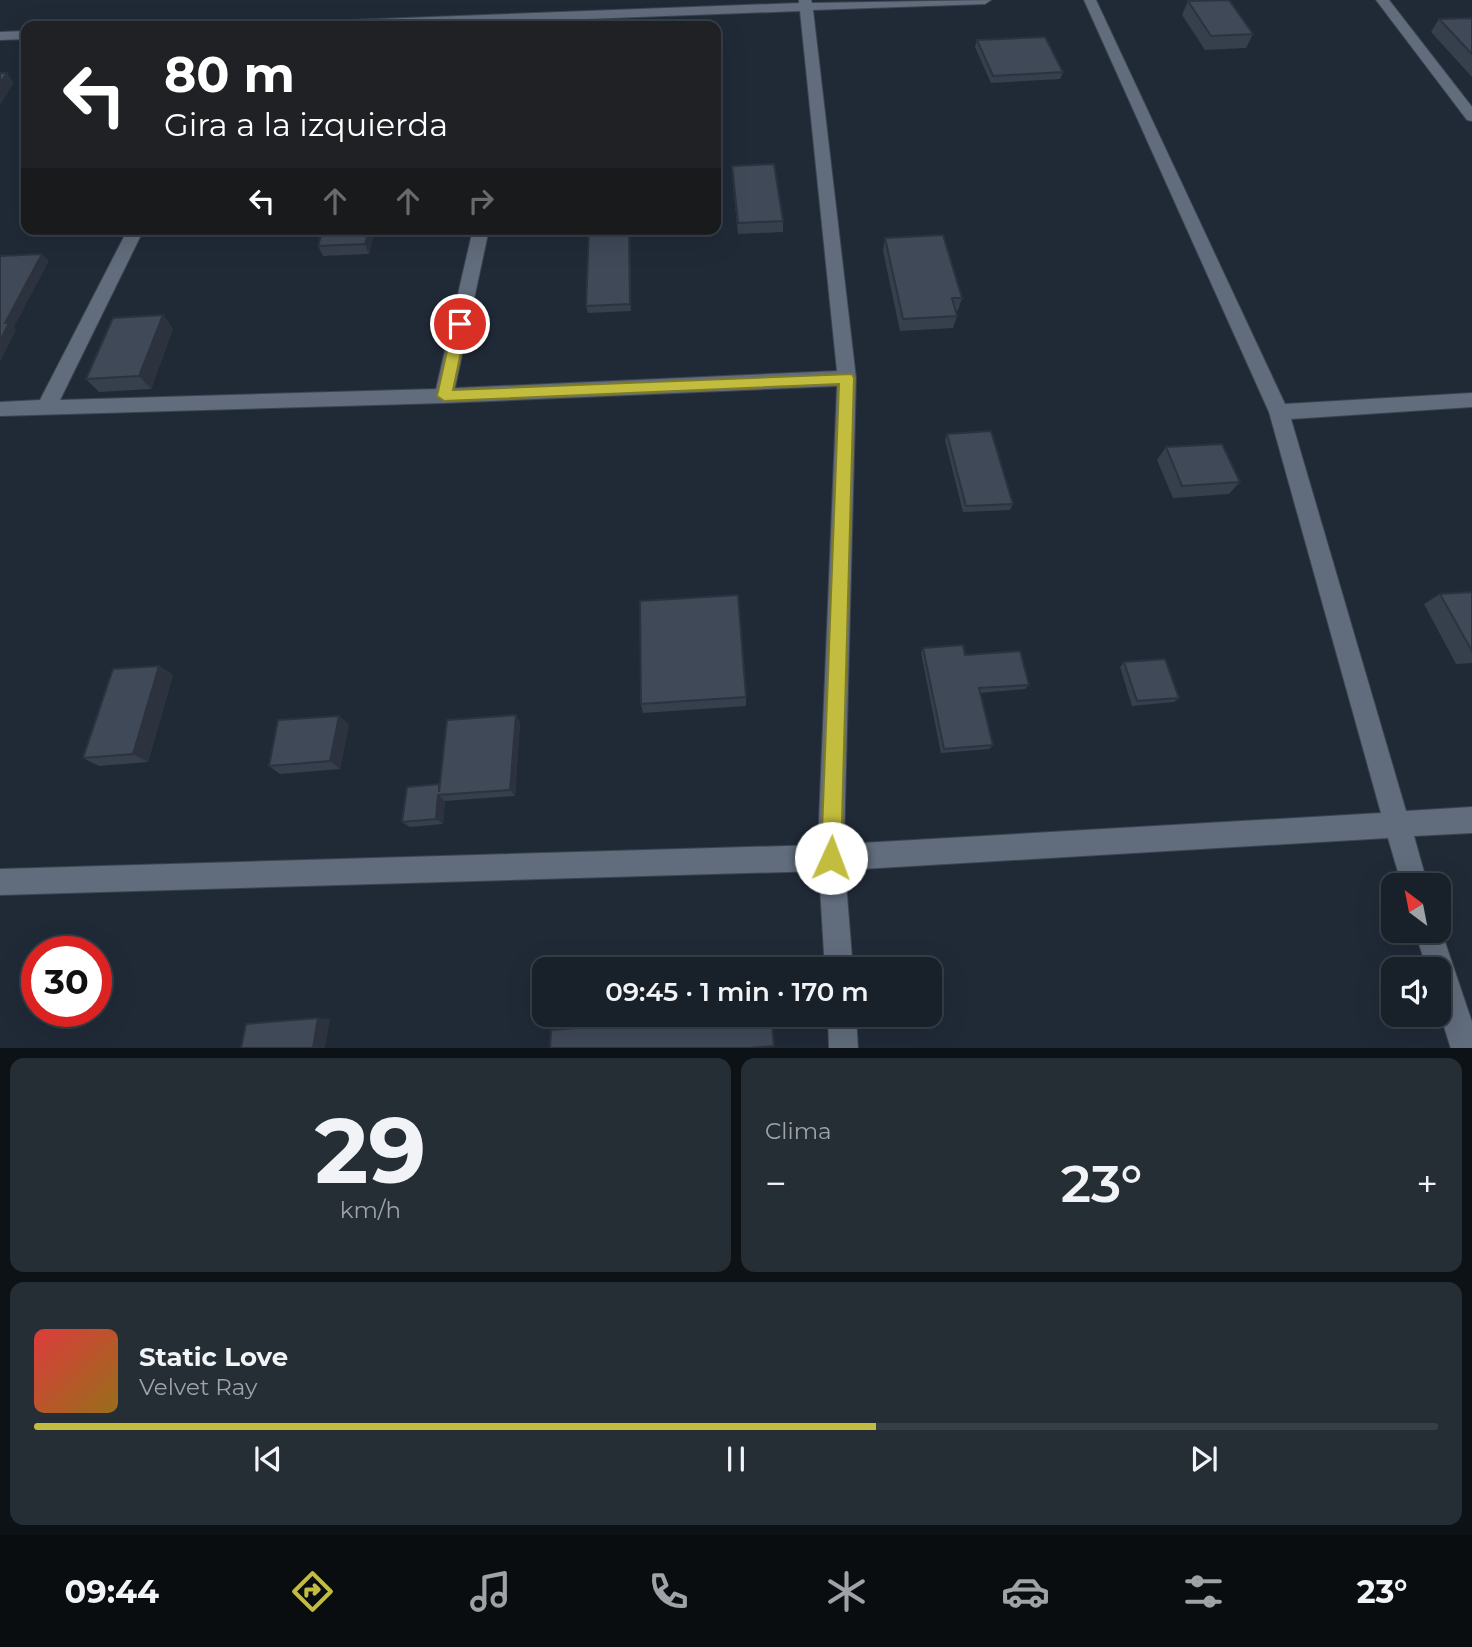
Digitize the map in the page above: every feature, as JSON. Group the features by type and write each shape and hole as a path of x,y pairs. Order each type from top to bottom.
{"street":[{"path":"554,21 805,3 985,0"},
{"path":"1090,0 1279,412 1411,873"},
{"path":"1382,0 1472,117"},
{"path":"805,3 847,378 831,858 838,957"},
{"path":"0,36 21,35"},
{"path":"46,408 133,235"},
{"path":"444,396 480,235"},
{"path":"0,409 444,396 847,378"},
{"path":"1279,412 1422,401 1472,400"},
{"path":"0,882 831,858 1472,820"},
{"path":"1433,943 1466,1048"},
{"path":"843,1027 844,1048"}],"building":[{"path":"1229,0 1253,34 1211,36 1188,1"},
{"path":"1472,18 1472,54 1439,19"},
{"path":"1045,37 1063,72 993,76 977,40"},
{"path":"0,73 7,73 0,83"},
{"path":"774,164 783,221 738,223 732,166"},
{"path":"321,235 367,235 365,244 318,246"},
{"path":"589,235 629,235 630,304 586,306"},
{"path":"943,235 962,298 952,298 957,316 903,319 885,238"},
{"path":"42,254 5,323 9,323 0,341 0,256"},
{"path":"163,315 139,376 86,379 113,318"},
{"path":"991,431 1013,504 966,506 947,434"},
{"path":"1222,444 1240,482 1182,486 1166,447"},
{"path":"1472,592 1472,651 1440,594"},
{"path":"738,595 746,697 641,704 640,601"},
{"path":"963,645 965,655 1020,651 1029,685 979,688 993,745 944,749 923,648"},
{"path":"1165,659 1179,698 1137,701 1124,662"},
{"path":"159,666 133,754 83,758 113,669"},
{"path":"516,715 510,790 438,795 436,819 402,822 407,787 439,784 439,792 447,720"},
{"path":"339,716 330,761 269,766 278,720"},
{"path":"318,1018 313,1048 241,1048 246,1024"},
{"path":"589,1027 772,1027 774,1046 550,1048 551,1030"}],"route":[{"path":"460,324 444,396 847,378 831,858"}]}
